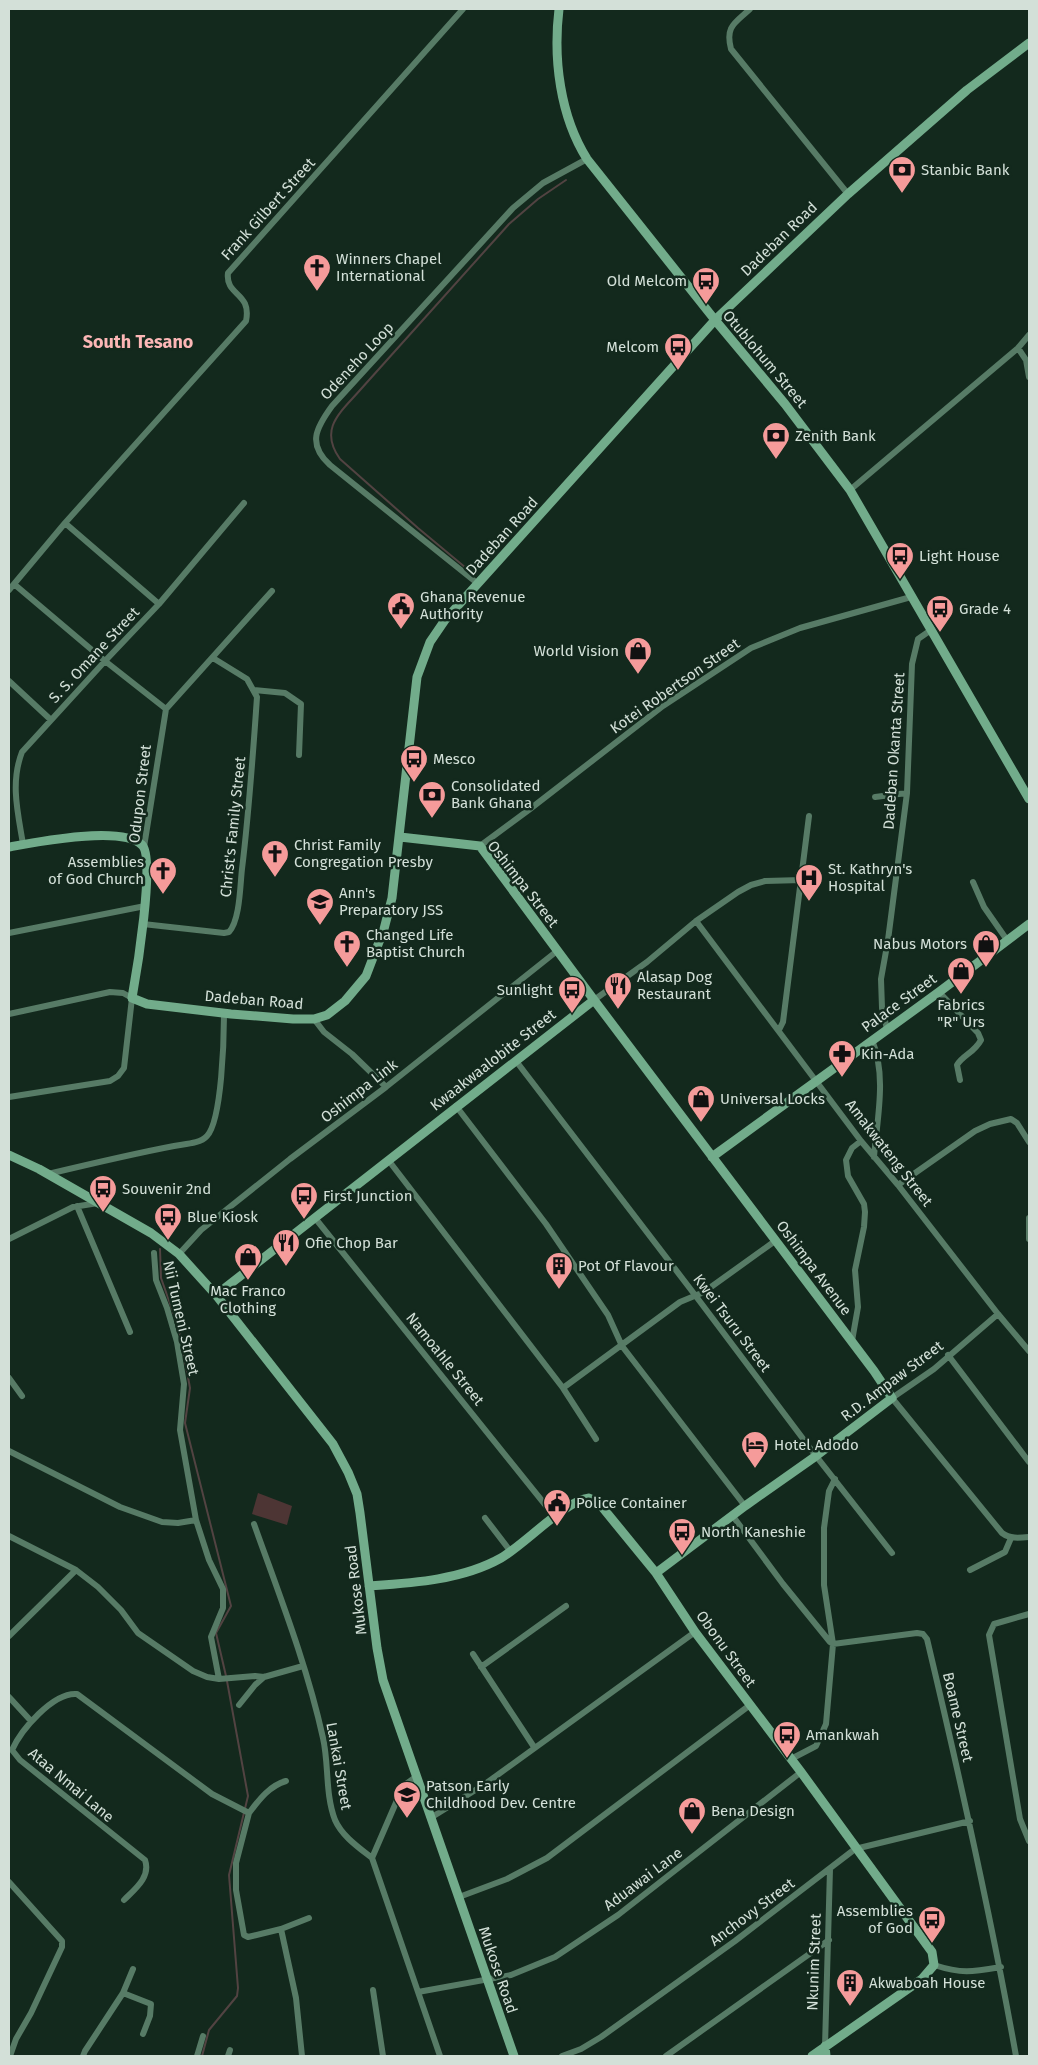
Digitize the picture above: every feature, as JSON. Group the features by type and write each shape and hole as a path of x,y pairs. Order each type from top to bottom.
{"street":[{"name":"Frank Gilbert Street","path":"9,590 246,320 248,310 246,302 229,286 228,273 463,9"},
{"name":"Otublohum Street","path":"559,9 558,48 565,111 578,144 587,159 714,320 785,404 850,490 1029,799"},
{"path":"750,9 730,27 728,35 731,48 848,194"},
{"name":"Dadeban Road","path":"132,998 147,1004 293,1019 327,1015 339,1007 366,976 384,929 392,898 400,837 417,676 420,665 437,630 476,583 714,320 848,194 967,90 1029,43"},
{"name":"Odeneho Loop","path":"476,583 330,465 318,450 316,435 319,424 332,406 513,208 543,183 587,159"},
{"path":"850,490 1018,348 1029,335"},
{"path":"1018,348 1026,360 1029,376"},
{"name":"S. S. Omane Street","path":"23,844 14,784 22,752 159,604 244,503"},
{"path":"66,523 159,604"},
{"path":"14,584 105,661 166,709 272,591"},
{"name":"Kotei Robertson Street","path":"480,846 664,706 751,648 800,628 911,597"},
{"name":"Dadeban Okanta Street","path":"887,1029 882,1008 881,978 888,940 906,793 912,664 918,640 931,630"},
{"path":"213,658 247,679 254,690 285,693 301,704 299,756"},
{"path":"9,681 51,720"},
{"name":"Christ's Family Street","path":"143,924 224,933 230,932 233,928 238,909 247,827 257,697 254,690"},
{"name":"Odupon Street","path":"9,1097 110,1081 118,1076 124,1068 145,906 146,855 144,846 166,709"},
{"path":"875,796 906,793"},
{"path":"779,1030 783,1022 810,816"},
{"path":"9,847 109,835 132,838 144,846"},
{"name":"Oshimpa Street","path":"400,837 480,846 594,1000"},
{"name":"Kwaakwaalobite Street","path":"216,1295 389,1161 456,1106 594,1000 647,962 696,921 751,885 765,881 802,880"},
{"path":"973,882 984,907 1007,940"},
{"path":"9,933 145,906"},
{"name":"Amakwateng Street","path":"696,921 861,1141 1029,1351"},
{"name":"Palace Street","path":"712,1157 1029,924"},
{"name":"Oshimpa Link","path":"179,1254 201,1230 290,1158 386,1087 557,951"},
{"path":"9,1014 110,992 122,993 132,998"},
{"path":"939,992 978,1033 981,1040 972,1053 964,1056 957,1066 960,1080"},
{"name":"Oshimpa Avenue","path":"594,1000 852,1341 892,1398 996,1527 1011,1538"},
{"path":"48,1174 128,1154 192,1143 206,1137 214,1123 224,1046 224,1013"},
{"path":"314,1018 324,1032 352,1054 386,1087"},
{"path":"872,1040 878,1059 880,1084 874,1156"},
{"name":"Kwei Tsuru Street","path":"516,1061 892,1553"},
{"path":"456,1106 546,1224 608,1315 622,1346 745,1506"},
{"path":"898,1185 976,1131 990,1124 1011,1119 1017,1123 1029,1142"},
{"path":"852,1341 858,1306 855,1270 864,1227 865,1212 864,1204 848,1176 846,1160 852,1148 861,1141"},
{"name":"Mukose Road","path":"9,1155 48,1174 161,1239 179,1254 216,1295 322,1428 343,1460 357,1494 376,1648 383,1680 514,2056"},
{"path":"389,1161 563,1388 596,1439"},
{"path":"9,1239 77,1206 98,1203"},
{"path":"77,1206 130,1332"},
{"name":"Namoahle Street","path":"315,1218 555,1517"},
{"path":"1029,1218 1029,1239"},
{"path":"563,1388 680,1302 714,1285 775,1240"},
{"name":"Nii Tumeni Street","path":"154,1254 156,1280 177,1342 184,1384 180,1430 196,1520 209,1560 222,1589 223,1608 211,1636 219,1679"},
{"name":"R.D. Ampaw Street","path":"656,1573 934,1369 998,1314"},
{"path":"948,1355 1029,1462"},
{"path":"9,1378 22,1396"},
{"path":"9,1451 120,1507 162,1522 178,1523 196,1520"},
{"path":"791,1759 816,1746 826,1724 833,1644 824,1585 824,1528 829,1490 835,1479"},
{"name":"Obonu Street","path":"369,1586 402,1584 456,1574 498,1560 580,1500 593,1498 656,1573 694,1632 801,1772 855,1849 926,1944 934,1958 934,1966"},
{"path":"732,1516 820,1631 833,1644"},
{"path":"485,1518 511,1552"},
{"name":"Lankai Street","path":"254,1524 303,1666 324,1739 331,1808 336,1823 351,1842 372,1858"},
{"path":"9,1536 76,1570 98,1587 121,1610 138,1633 193,1671 207,1677 219,1679 264,1677 303,1666"},
{"path":"970,1570 1005,1552 1011,1538 1026,1537"},
{"path":"9,1636 76,1570"},
{"path":"480,1666 566,1606"},
{"path":"1029,1614 994,1624 989,1635 1020,1819 1029,1841"},
{"path":"432,1817 485,1784 694,1632"},
{"name":"Boame Street","path":"833,1644 917,1633 923,1634 927,1639 970,1822 1001,1967 1016,2056"},
{"path":"473,1654 534,1747"},
{"path":"239,1706 255,1685 264,1677"},
{"name":"Ataa Nmai Lane","path":"124,1900 142,1882 147,1865 145,1860 141,1855 119,1841 12,1750 16,1741 31,1721 63,1696 76,1694 212,1794 248,1813"},
{"path":"9,1697 31,1721"},
{"path":"459,1897 507,1880 547,1858 750,1705"},
{"name":"Aduawai Lane","path":"418,1992 486,1980 525,1970 555,1957 618,1915 801,1772"},
{"path":"417,1776 406,1784 401,1791 372,1858 440,2056"},
{"path":"286,1781 278,1783 262,1795 248,1813 236,1863 236,1890 244,1935 248,1937 281,1929 308,1918"},
{"name":"Anchovy Street","path":"562,2056 581,2049 601,2037 735,1941 855,1849 970,1822"},
{"name":"Nkunim Street","path":"826,2056 830,1869"},
{"path":"9,1882 62,1941 62,1947 31,2013 16,2039 10,2056"},
{"path":"281,1929 296,1998 302,2056"},
{"path":"666,2056 829,1940"},
{"path":"812,2056 922,1979 934,1966 966,1973 1001,1967"},
{"path":"83,2056 85,2050 123,1993 133,1970"},
{"path":"373,1990 383,2056"},
{"path":"123,1993 151,2004 150,2016 144,2034"},
{"path":"9,2035 16,2039"},
{"path":"197,2056 202,2036"}],"shaded area":[{"path":"258,1493 292,1506 287,1525 252,1514"}],"waterway":[{"path":"473,569 466,568 340,459 331,438 332,429 346,405 509,224 538,199 566,180"},
{"path":"160,1249 161,1278 179,1329 190,1388 185,1423 231,1606 216,1633 226,1676"},
{"path":"202,2056 209,2030 237,1996 238,1988 229,1875 248,1796 227,1681"}],"place":[{"name":"Stanbic Bank","path":"902,194"},
{"name":"Winners Chapel International","path":"317,292"},
{"name":"Old Melcom","path":"706,305"},
{"name":"Melcom","path":"678,371"},
{"name":"Zenith Bank","path":"776,460"},
{"name":"Light House","path":"900,580"},
{"name":"Ghana Revenue Authority","path":"401,630"},
{"name":"Grade 4","path":"940,633"},
{"name":"World Vision","path":"638,675"},
{"name":"Mesco","path":"414,783"},
{"name":"Consolidated Bank Ghana","path":"432,819"},
{"name":"Christ Family Congregation Presby","path":"275,878"},
{"name":"Assemblies of God Church","path":"163,895"},
{"name":"St. Kathryn's Hospital","path":"809,902"},
{"name":"Ann's Preparatory JSS","path":"320,926"},
{"name":"Changed Life Baptist Church","path":"347,968"},
{"name":"Nabus Motors","path":"986,968"},
{"name":"Fabrics \"R\" Urs","path":"961,995"},
{"name":"Alasap Dog Restaurant","path":"618,1010"},
{"name":"Sunlight","path":"572,1014"},
{"name":"Kin-Ada","path":"842,1078"},
{"name":"Universal Locks","path":"701,1123"},
{"name":"Souvenir 2nd","path":"103,1213"},
{"name":"First Junction","path":"304,1220"},
{"name":"Blue Kiosk","path":"168,1241"},
{"name":"Ofie Chop Bar","path":"286,1267"},
{"name":"Mac Franco Clothing","path":"248,1281"},
{"name":"Pot Of Flavour","path":"559,1290"},
{"name":"Hotel Adodo","path":"755,1469"},
{"name":"Police Container","path":"557,1527"},
{"name":"North Kaneshie","path":"682,1556"},
{"name":"Amankwah","path":"787,1759"},
{"name":"Patson Early Childhood Dev. Centre","path":"407,1819"},
{"name":"Bena Design","path":"692,1835"},
{"name":"Assemblies of God","path":"932,1944"},
{"name":"Akwaboah House","path":"850,2007"}],"district":[{"name":"South Tesano","path":"138,342"}]}
